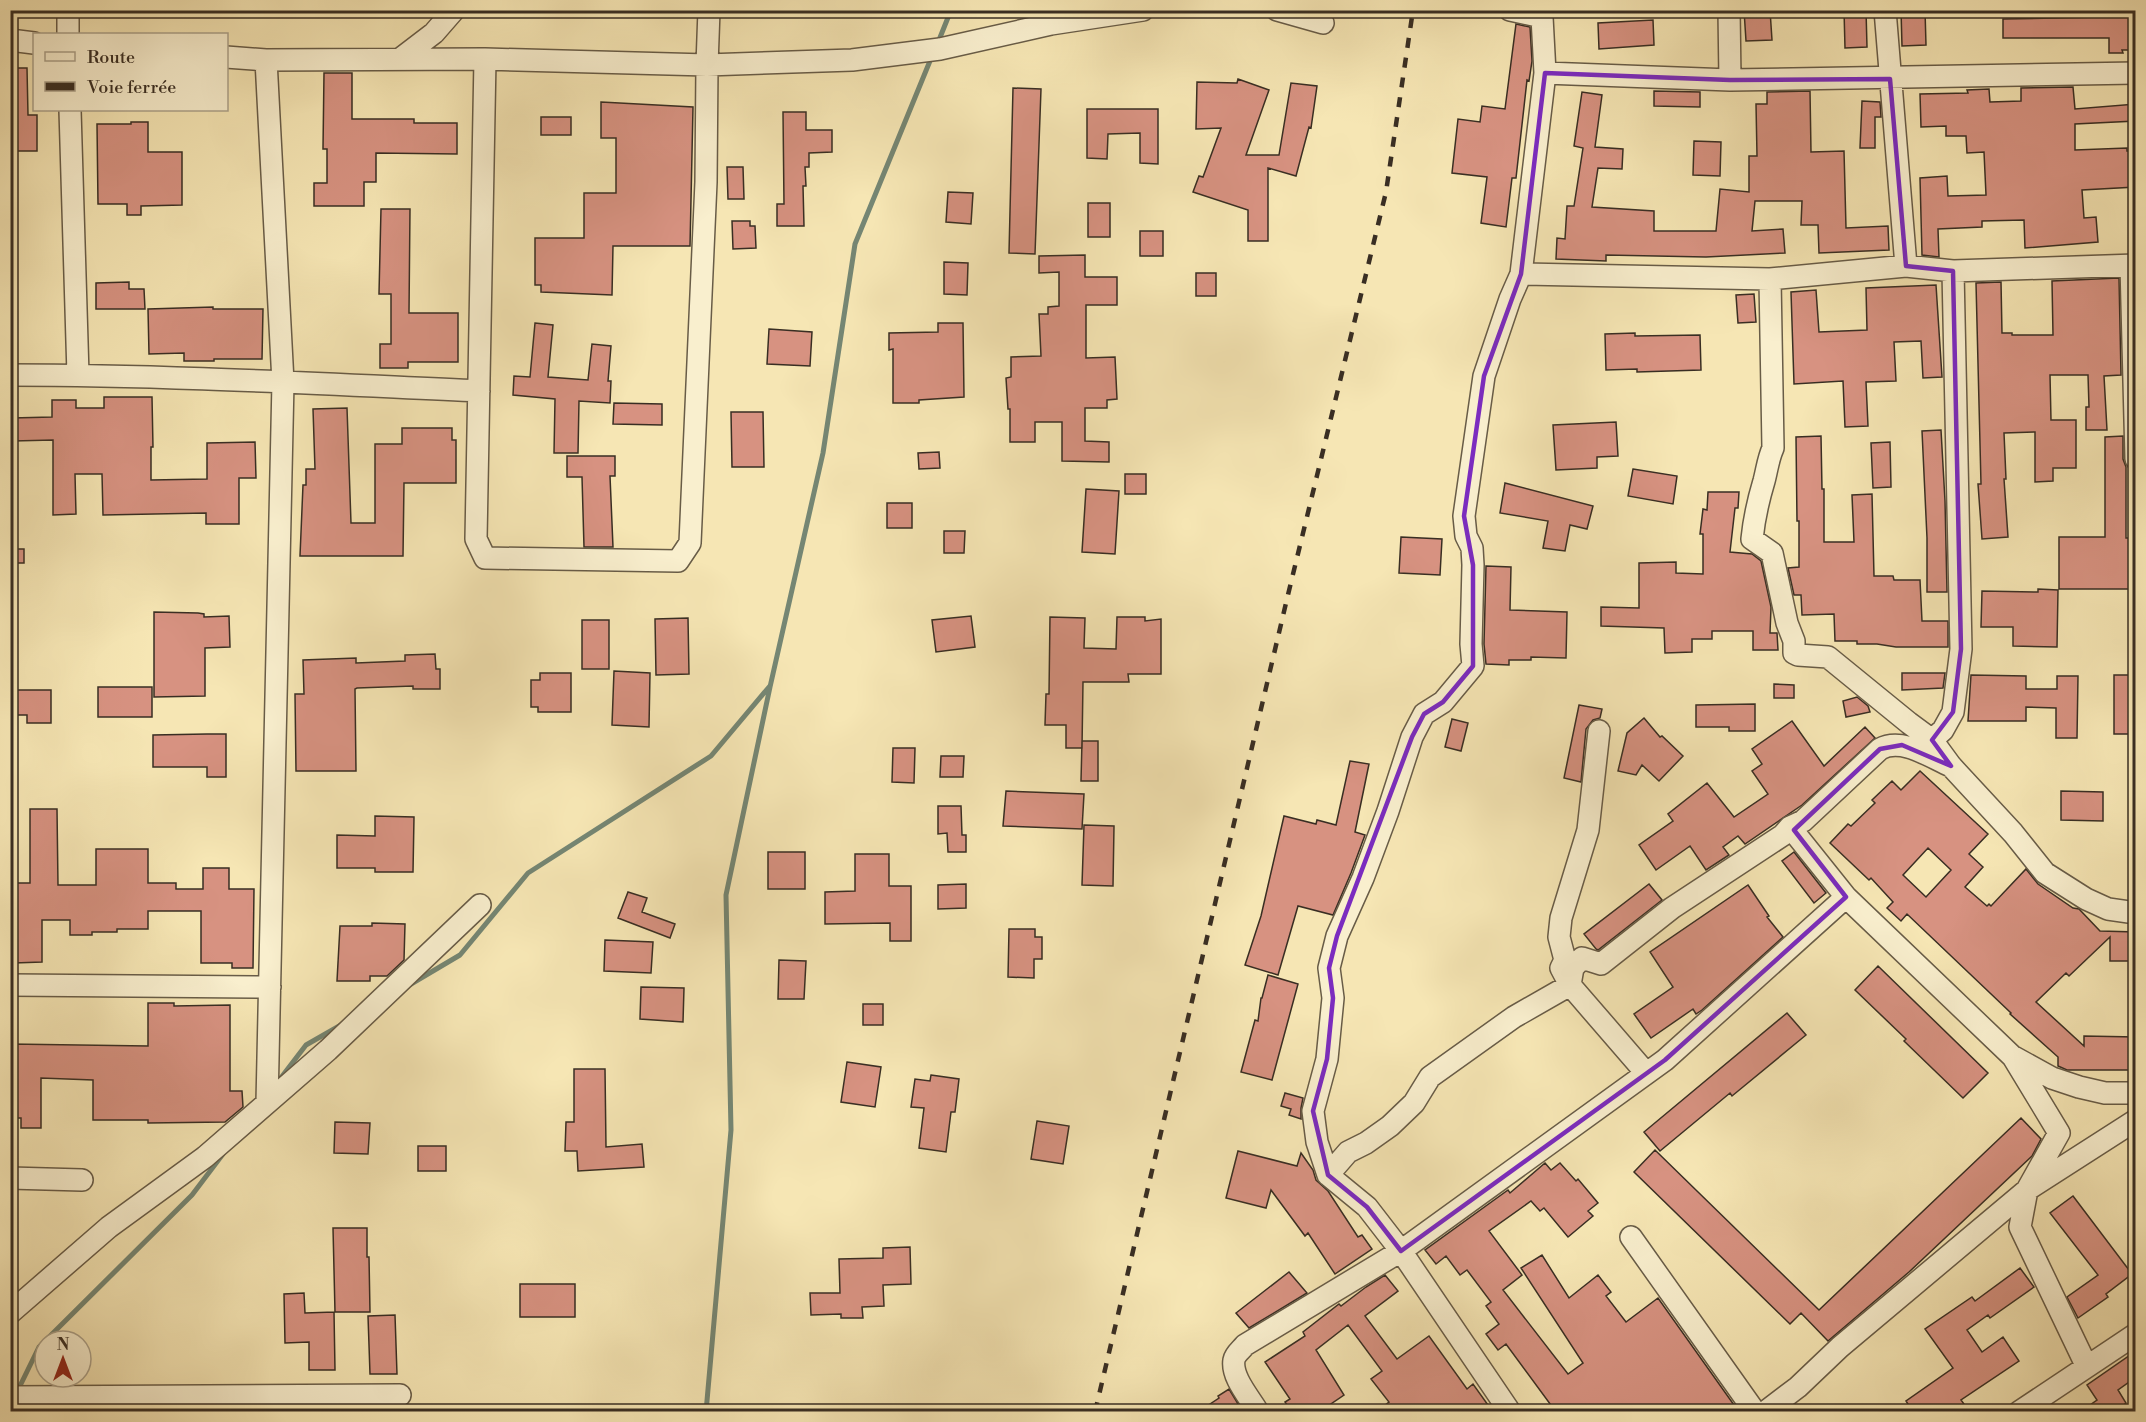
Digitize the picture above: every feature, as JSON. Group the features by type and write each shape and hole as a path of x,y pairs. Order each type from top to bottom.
{"street":[{"path":"68,10 68,33"},
{"path":"400,59 435,33 454,10"},
{"path":"485,59 476,539 485,558 678,561 690,543 706,182 709,10"},
{"path":"228,57 266,60 485,59 707,64 852,60 940,49 1051,24 1143,10"},
{"path":"1277,10 1323,23"},
{"path":"1510,10 1543,14 1545,73 1521,274 1510,299 1484,376 1464,516 1466,536 1472,548 1471,644 1473,666 1443,702 1424,714 1412,737 1388,811 1337,936 1329,968 1333,998 1327,1059 1313,1111 1317,1142 1328,1175 1367,1207 1401,1251 1510,1412"},
{"path":"1729,10 1730,80"},
{"path":"1885,10 1906,266"},
{"path":"10,40 33,43"},
{"path":"266,60 283,382 267,1102"},
{"path":"1545,73 1730,80 2136,73"},
{"path":"70,111 78,375"},
{"path":"1521,274 1770,279 1906,266 1953,271 2133,265 2136,459"},
{"path":"1932,740 1943,730 1953,712 1961,649 1953,271"},
{"path":"1770,279 1773,448 1758,499 1752,539 1772,553 1787,624 1794,641 1794,653 1828,657 1932,740 1951,766 2013,833 2045,873 2086,899 2108,909 2136,913"},
{"path":"10,375 78,375 479,391"},
{"path":"1599,731 1587,830 1561,918 1559,937 1565,960 1561,968 1570,985 1646,1073"},
{"path":"1570,985 1573,968 1582,958 1601,964 1672,908 1783,835 1790,827 1803,821 1880,749 1888,745 1902,745 1951,766"},
{"path":"1790,827 1846,897 2012,1056 2052,1078 2079,1087 2105,1093 2136,1093"},
{"path":"1258,1412 1234,1369 1234,1359 1245,1345 1401,1251 1665,1060 1846,897"},
{"path":"10,1313 109,1227 204,1157 328,1050 480,905"},
{"path":"10,985 270,987"},
{"path":"1328,1175 1348,1152 1366,1143 1390,1126 1414,1103 1430,1077 1514,1017 1570,985"},
{"path":"2012,1056 2058,1133 2027,1190 2020,1227 2086,1365"},
{"path":"1765,1412 1798,1387 1840,1347 2027,1190 2136,1120"},
{"path":"10,1179 82,1180"},
{"path":"1631,1237 1755,1412"},
{"path":"2019,1412 2086,1365 2136,1334"},
{"path":"10,1397 400,1395"}],"highlighted area":[{"path":"1545,73 1730,80 1890,79 1906,266 1953,271 1961,649 1953,712 1932,740 1951,766 1902,745 1880,749 1794,830 1846,897 1665,1060 1401,1251 1367,1207 1328,1175 1313,1111 1327,1059 1333,998 1329,968 1337,936 1412,737 1424,714 1443,702 1473,666 1473,565 1464,516 1484,376 1521,274"}],"building":[{"path":"1744,10 1770,10 1772,40 1746,41"},
{"path":"1844,10 1866,10 1867,47 1845,48"},
{"path":"1901,10 1925,10 1926,45 1902,46"},
{"path":"2136,11 2136,50 2122,50 2123,53 2109,53 2109,38 2003,38 2003,19 2103,17 2103,12"},
{"path":"1653,20 1654,45 1599,49 1598,23"},
{"path":"1516,24 1530,27 1532,61 1529,81 1527,80 1516,178 1512,178 1506,227 1481,223 1487,177 1452,173 1458,119 1480,122 1482,106 1505,109"},
{"path":"10,68 27,68 28,115 37,115 37,151 10,151"},
{"path":"324,73 352,73 352,119 414,119 414,123 457,123 457,154 376,153 376,182 364,182 364,206 314,206 314,183 327,183 327,149 323,149"},
{"path":"1238,79 1269,90 1246,155 1279,155 1291,83 1317,86 1311,128 1309,127 1296,176 1268,168 1268,241 1248,241 1248,210 1193,192 1199,176 1203,177 1221,128 1196,129 1197,82 1237,83"},
{"path":"2073,87 2075,109 2136,104 2136,121 2075,124 2075,150 2127,148 2127,151 2136,151 2136,187 2082,190 2084,218 2096,217 2098,242 2025,248 2024,220 1982,221 1982,227 1938,229 1939,257 1922,255 1920,178 1947,176 1948,196 1986,195 1984,152 1967,153 1966,136 1946,136 1946,126 1921,127 1920,94 1968,93 1967,90 1989,89 1990,102 2021,101 2021,88"},
{"path":"1013,88 1041,89 1035,254 1009,253"},
{"path":"1654,91 1700,92 1700,107 1654,106"},
{"path":"1810,91 1811,152 1844,151 1846,228 1888,226 1889,250 1819,253 1818,225 1801,225 1802,201 1755,201 1752,231 1783,229 1785,253 1706,257 1606,255 1606,261 1556,259 1557,238 1565,239 1567,206 1574,206 1583,148 1574,146 1582,92 1602,95 1595,147 1623,149 1622,169 1598,168 1592,207 1654,211 1654,231 1716,231 1720,189 1749,192 1749,156 1757,156 1756,104 1767,104 1767,92"},
{"path":"1862,101 1880,102 1881,117 1875,117 1875,148 1860,148"},
{"path":"601,102 693,107 690,246 613,246 612,295 541,292 541,285 535,285 535,238 584,238 584,193 616,193 616,138 601,138"},
{"path":"1087,109 1158,109 1158,164 1140,163 1140,133 1108,134 1107,159 1087,158"},
{"path":"783,112 806,112 806,130 832,130 832,152 809,153 809,167 805,167 806,186 803,186 804,226 777,226 777,204 784,204"},
{"path":"541,117 571,117 571,135 541,135"},
{"path":"131,122 148,122 148,152 182,152 182,205 141,206 141,215 127,215 127,204 98,204 97,124 131,124"},
{"path":"1694,141 1721,142 1720,176 1693,175"},
{"path":"727,167 743,167 744,199 728,199"},
{"path":"948,192 973,193 971,224 946,222"},
{"path":"1088,203 1110,203 1110,237 1088,237"},
{"path":"381,209 410,209 409,313 458,313 458,362 408,362 408,368 380,368 380,344 391,344 391,294 379,294"},
{"path":"732,221 750,221 750,226 755,226 756,248 733,249"},
{"path":"1140,231 1163,231 1163,256 1140,256"},
{"path":"1085,255 1085,277 1117,277 1117,305 1086,305 1086,358 1115,357 1117,399 1107,400 1107,408 1085,408 1085,441 1109,442 1109,462 1062,461 1062,422 1035,422 1035,442 1010,442 1010,409 1008,409 1006,378 1011,377 1011,357 1041,356 1039,314 1048,314 1048,307 1059,306 1059,272 1039,273 1039,256"},
{"path":"944,262 968,263 967,295 944,294"},
{"path":"1196,273 1216,273 1216,296 1196,296"},
{"path":"2119,278 2121,375 2104,376 2107,430 2086,430 2086,407 2089,407 2088,375 2050,375 2051,420 2076,420 2076,468 2053,468 2053,481 2035,482 2035,432 2004,433 2008,537 1982,539 1978,484 1981,484 1976,283 2001,282 2002,333 2053,335 2052,281"},
{"path":"129,282 129,289 144,289 145,309 96,309 96,283"},
{"path":"1936,285 1942,377 1923,378 1921,341 1894,342 1896,381 1866,382 1868,426 1845,427 1843,381 1794,384 1791,292 1816,290 1819,332 1867,330 1866,288"},
{"path":"1754,294 1756,322 1738,323 1736,295"},
{"path":"213,307 213,309 263,309 262,359 184,361 184,353 149,354 148,309"},
{"path":"535,323 553,325 548,377 588,380 592,344 611,346 608,381 611,381 610,403 579,401 578,453 554,453 555,399 513,395 514,376 530,377"},
{"path":"938,323 963,323 964,397 919,400 919,403 893,403 893,349 889,350 889,333 938,332"},
{"path":"769,329 812,332 810,366 767,364"},
{"path":"1635,333 1635,336 1700,335 1701,370 1637,372 1637,369 1606,370 1605,334"},
{"path":"104,397 152,397 151,480 207,479 207,443 255,442 256,478 239,478 239,524 206,524 206,513 103,515 102,474 75,474 76,514 53,515 53,440 13,441 12,418 52,417 52,400 76,400 76,408 104,408"},
{"path":"614,403 662,404 662,425 613,424"},
{"path":"347,408 351,523 375,523 375,444 402,444 402,428 452,428 452,440 456,440 456,483 404,483 403,556 300,556 303,485 306,485 306,469 315,469 313,409"},
{"path":"731,412 763,412 764,467 732,467"},
{"path":"1616,422 1618,456 1597,457 1597,468 1556,470 1553,425"},
{"path":"1941,430 1947,592 1927,592 1922,431"},
{"path":"1821,436 1824,542 1854,542 1852,495 1872,494 1874,576 1893,576 1894,580 1920,580 1922,621 1948,621 1948,647 1896,647 1857,644 1857,641 1835,641 1834,614 1802,615 1801,595 1794,595 1788,568 1799,567 1796,437"},
{"path":"2123,436 2123,459 2126,467 2126,538 2130,538 2134,589 2059,589 2059,537 2105,537 2105,437"},
{"path":"1890,442 1891,487 1873,488 1871,443"},
{"path":"939,452 940,468 919,469 918,453"},
{"path":"567,456 615,456 615,476 610,476 613,547 584,547 582,477 567,477"},
{"path":"1633,469 1677,476 1673,504 1628,496"},
{"path":"1125,474 1146,474 1146,494 1125,494"},
{"path":"1505,483 1593,506 1587,529 1570,525 1565,551 1543,548 1548,521 1500,513"},
{"path":"1086,489 1119,491 1115,554 1082,552"},
{"path":"1708,492 1739,492 1730,552 1752,554 1761,561 1771,607 1770,633 1777,633 1778,650 1753,650 1753,631 1712,631 1712,639 1692,639 1692,652 1665,653 1664,628 1601,626 1601,607 1639,608 1639,563 1676,562 1676,573 1703,574 1703,534 1700,534 1703,509 1707,510"},
{"path":"887,503 912,503 912,528 887,528"},
{"path":"944,531 965,531 964,553 944,553"},
{"path":"1401,537 1442,539 1440,575 1399,573"},
{"path":"10,549 24,549 24,563 10,563"},
{"path":"1486,566 1511,567 1510,610 1567,612 1566,658 1531,657 1531,660 1509,660 1509,665 1486,664 1484,644"},
{"path":"2038,589 2058,590 2057,647 2013,646 2013,627 1981,627 1982,591 2038,592"},
{"path":"154,612 198,613 204,614 204,617 229,616 230,647 205,648 205,696 154,697"},
{"path":"971,616 975,647 936,652 932,620"},
{"path":"1050,617 1085,618 1084,648 1116,649 1117,617 1145,617 1145,621 1161,619 1161,674 1128,674 1129,682 1083,682 1082,748 1066,748 1066,725 1045,725 1046,694 1049,694"},
{"path":"688,618 689,674 656,675 655,619"},
{"path":"582,620 609,620 609,669 582,669"},
{"path":"435,654 436,669 440,669 440,689 413,689 413,686 355,689 356,771 296,771 295,694 304,694 303,660 356,658 356,663 405,661 405,655"},
{"path":"614,671 650,673 649,727 612,725"},
{"path":"540,673 571,673 571,712 538,712 538,707 531,707 531,680 540,680"},
{"path":"1902,673 1945,673 1943,688 1902,690"},
{"path":"1971,675 2026,676 2026,689 2057,689 2057,676 2078,676 2077,738 2056,738 2056,708 2026,707 2026,721 1968,721"},
{"path":"2114,675 2136,675 2136,734 2114,734"},
{"path":"1774,684 1794,685 1794,698 1774,698"},
{"path":"98,687 152,687 152,717 98,717"},
{"path":"10,690 51,690 51,723 27,723 27,715 10,715"},
{"path":"1857,697 1868,706 1870,712 1846,717 1843,701"},
{"path":"1755,704 1755,731 1729,731 1729,727 1696,727 1696,705"},
{"path":"1579,705 1602,709 1600,718 1593,720 1586,729 1581,782 1564,778"},
{"path":"1644,718 1660,737 1662,736 1683,756 1659,781 1642,765 1636,775 1618,771 1627,733"},
{"path":"1452,719 1468,723 1461,751 1445,747"},
{"path":"1792,721 1824,766 1865,727 1875,738 1802,805 1745,844 1738,836 1723,847 1729,855 1706,870 1690,846 1656,870 1639,845 1673,821 1668,814 1707,783 1734,817 1768,794 1752,771 1762,764 1752,749"},
{"path":"226,734 226,777 207,777 207,767 153,767 153,735"},
{"path":"1082,741 1098,741 1098,781 1081,781"},
{"path":"893,748 915,748 914,783 892,782"},
{"path":"941,756 964,756 963,777 940,777"},
{"path":"1350,761 1369,764 1355,832 1365,835 1333,915 1298,906 1278,975 1245,965 1261,916 1284,816 1316,824 1317,820 1336,825"},
{"path":"1920,771 1988,834 1969,854 1983,867 1965,887 1987,906 1989,904 1991,906 2026,869 2038,884 2073,908 2079,909 2100,931 2136,932 2136,961 2110,961 2110,937 2069,976 2066,973 2036,1002 2084,1046 2084,1036 2136,1037 2136,1070 2067,1070 2058,1066 2058,1057 1907,914 1901,921 1887,908 1893,902 1871,878 1869,880 1830,843 1848,824 1851,826 1875,803 1872,800 1892,781 1901,790","holes":["1928,848 1951,870 1926,897 1903,875"]},
{"path":"1006,791 1084,794 1082,829 1003,826"},
{"path":"2061,791 2103,792 2103,821 2061,820"},
{"path":"938,806 961,806 962,835 966,835 966,852 948,852 947,833 938,834"},
{"path":"30,809 57,809 58,885 96,885 96,849 148,849 148,883 176,883 176,889 203,889 203,868 229,868 229,889 254,889 253,968 232,968 232,963 201,963 201,911 148,911 148,929 117,929 117,932 92,932 92,935 70,935 70,920 42,920 42,962 14,963 13,957 10,957 10,883 30,883"},
{"path":"375,816 414,817 413,872 375,872 375,868 337,868 337,835 375,836"},
{"path":"1084,825 1114,826 1113,886 1082,885"},
{"path":"768,852 805,852 805,889 768,889"},
{"path":"1794,852 1826,893 1814,903 1782,861"},
{"path":"855,854 889,854 889,886 911,886 911,941 890,941 890,923 825,924 825,892 855,891"},
{"path":"966,884 966,908 938,909 938,885"},
{"path":"1649,884 1662,900 1598,950 1596,949 1584,934"},
{"path":"1748,885 1769,916 1767,917 1783,937 1702,1010 1696,1014 1693,1009 1651,1038 1634,1014 1673,987 1650,952"},
{"path":"628,892 647,898 642,912 675,924 670,938 618,918"},
{"path":"372,923 405,924 404,960 387,976 370,976 370,981 337,981 340,926 372,926"},
{"path":"1009,929 1035,929 1035,937 1042,937 1042,959 1034,959 1034,978 1008,977"},
{"path":"605,940 653,942 651,973 604,971"},
{"path":"779,960 806,961 804,999 778,999"},
{"path":"1878,966 1988,1073 1963,1098 1855,990"},
{"path":"1268,975 1298,984 1272,1080 1241,1072 1255,1020 1258,1021 1261,998"},
{"path":"641,987 684,988 683,1022 640,1019"},
{"path":"148,1003 174,1003 174,1006 230,1005 230,1091 242,1091 243,1107 225,1122 148,1123 148,1120 93,1120 93,1080 41,1078 41,1128 21,1128 21,1118 10,1118 10,1044 148,1046"},
{"path":"863,1004 883,1004 883,1025 863,1025"},
{"path":"1787,1013 1806,1035 1732,1096 1730,1093 1660,1151 1644,1132"},
{"path":"847,1062 881,1067 875,1107 841,1102"},
{"path":"574,1069 605,1069 606,1147 642,1144 644,1167 578,1171 577,1151 565,1151 566,1122 574,1122"},
{"path":"931,1075 959,1079 955,1112 951,1112 946,1152 919,1148 924,1108 911,1107 915,1079 930,1081"},
{"path":"1285,1093 1303,1098 1301,1119 1289,1115 1291,1109 1281,1106"},
{"path":"2021,1118 2041,1139 2032,1156 1909,1272 1828,1341 1801,1313 1790,1324 1634,1172 1655,1150 1819,1310"},
{"path":"1037,1121 1069,1126 1063,1164 1031,1159"},
{"path":"335,1122 370,1123 368,1154 334,1153"},
{"path":"418,1146 446,1146 446,1171 418,1171"},
{"path":"1238,1151 1297,1166 1301,1153 1313,1170 1316,1180 1328,1191 1358,1237 1362,1235 1372,1249 1335,1274 1308,1233 1305,1236 1271,1190 1266,1208 1226,1198"},
{"path":"1545,1163 1551,1170 1560,1163 1576,1181 1578,1179 1598,1203 1588,1211 1593,1216 1568,1237 1544,1208 1540,1211 1531,1201 1489,1231 1522,1275 1503,1290 1568,1374 1583,1363 1521,1268 1542,1255 1569,1298 1598,1275 1611,1292 1606,1296 1626,1322 1658,1298 1739,1412 1556,1412 1506,1344 1498,1350 1486,1334 1499,1324 1486,1306 1491,1302 1467,1270 1460,1275 1446,1256 1436,1264 1425,1250 1508,1190 1510,1193"},
{"path":"2073,1196 2132,1274 2106,1294 2108,1297 2078,1318 2067,1297 2098,1275 2050,1213"},
{"path":"333,1228 367,1228 370,1312 335,1312"},
{"path":"910,1247 911,1284 883,1285 884,1306 862,1307 863,1318 841,1318 841,1314 811,1315 810,1293 840,1293 839,1259 883,1258 883,1248"},
{"path":"2020,1268 2034,1287 1990,1318 1988,1315 1967,1330 1982,1352 2003,1337 2019,1361 1961,1400 1964,1404 1953,1412 1913,1412 1906,1401 1953,1368 1925,1329 1972,1297 1975,1301"},
{"path":"1289,1272 1307,1293 1249,1328 1236,1313"},
{"path":"1385,1275 1398,1291 1365,1316 1397,1359 1429,1336 1467,1389 1473,1384 1493,1412 1376,1412 1389,1402 1371,1379 1382,1371 1348,1325 1316,1350 1344,1395 1328,1406 1332,1412 1292,1412 1285,1402 1290,1399 1265,1362 1305,1336 1303,1332 1339,1304 1341,1306"},
{"path":"520,1284 575,1284 575,1317 520,1317"},
{"path":"304,1293 305,1313 334,1312 335,1370 309,1370 309,1342 285,1343 284,1294"},
{"path":"395,1315 397,1374 370,1374 368,1316"},
{"path":"2136,1351 2136,1377 2118,1390 2126,1403 2113,1412 2080,1412 2097,1400 2087,1385"},
{"path":"1229,1389 1243,1412 1198,1412 1219,1398 1218,1396"}],"waterway":[{"path":"937,45 951,10"},
{"path":"706,1412 731,1130 726,895 823,453 855,244 932,56"},
{"path":"411,984 460,955 528,873 711,756 769,687"},
{"path":"280,1079 306,1045 341,1025"},
{"path":"17,1392 39,1347 192,1195 223,1154"}],"railway":[{"path":"1095,1412 1286,603 1386,192 1413,10"}]}
